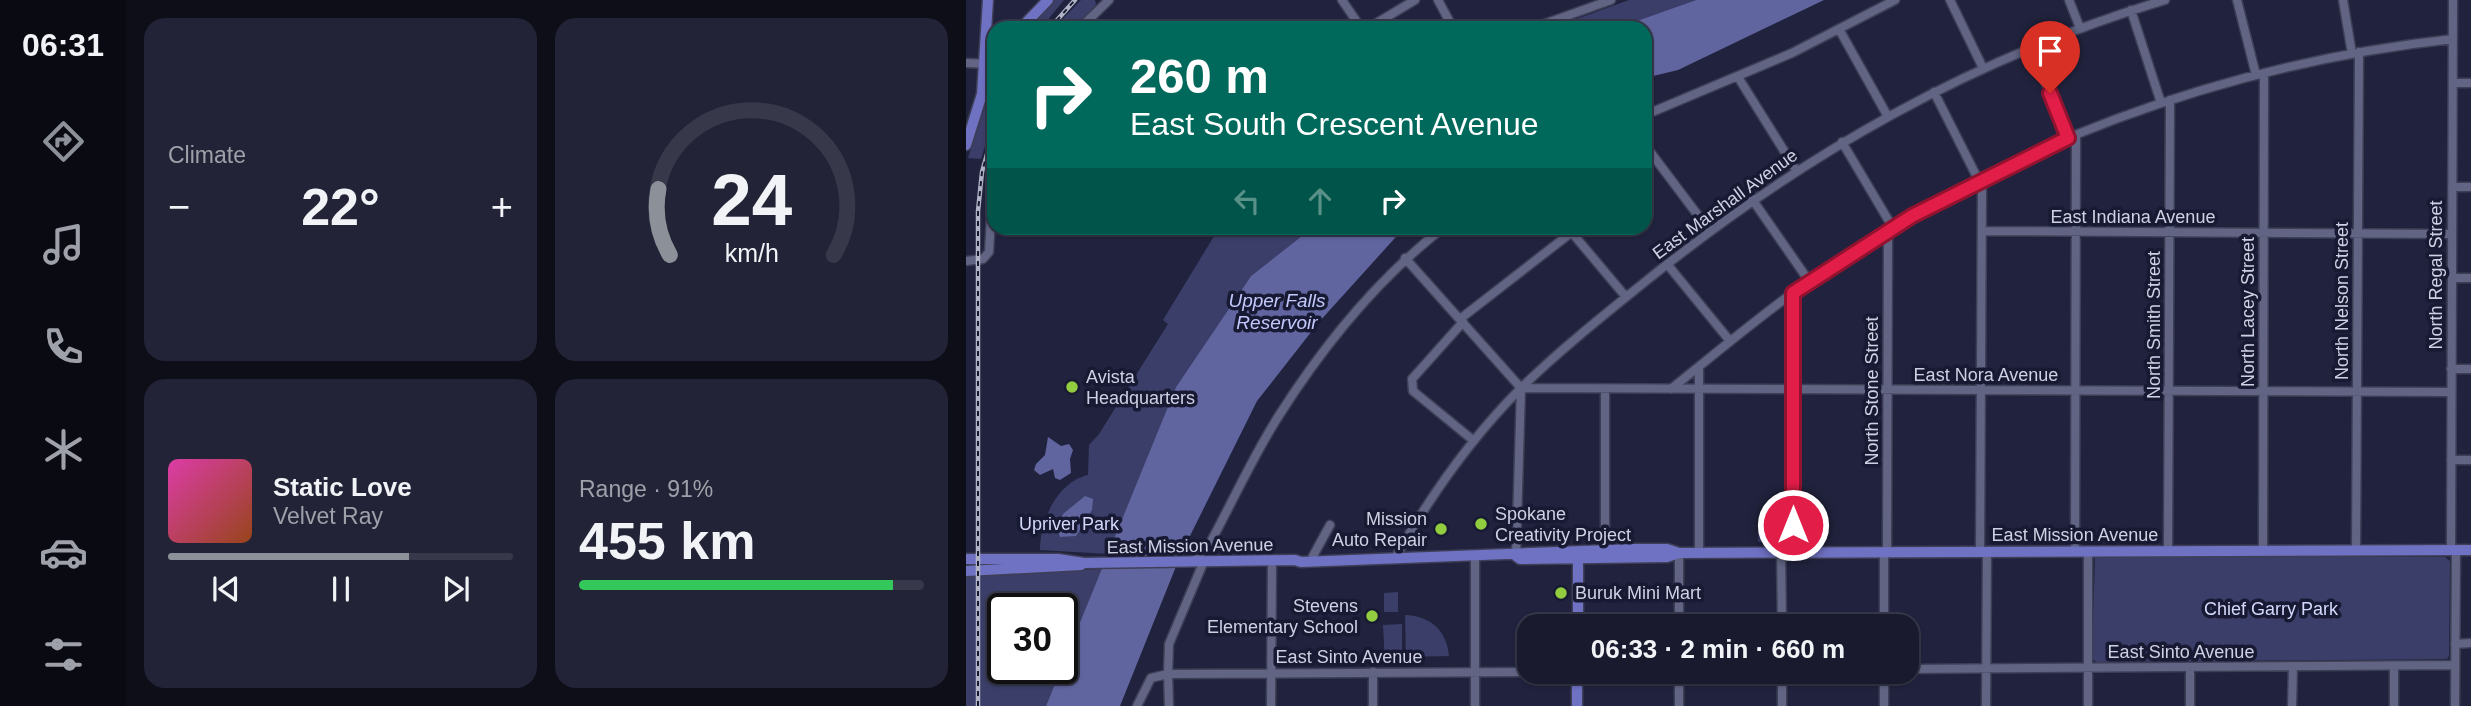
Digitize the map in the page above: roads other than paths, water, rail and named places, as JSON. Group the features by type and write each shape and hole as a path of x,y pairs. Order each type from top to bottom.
{"main road":[{"path":"988,0 989,21"},
{"path":"1028,21 1048,0"},
{"path":"966,145 987,75"},
{"path":"982,94 987,85"},
{"name":"East Mission Avenue","path":"1578,555 1605,550 1667,549 1679,553 2471,550"},
{"name":"East Mission Avenue","path":"1295,559 1301,562 1475,556 1516,556 1520,559 1578,555 1667,557 1679,553"},
{"path":"1578,555 1578,614"},
{"name":"East Mission Avenue","path":"966,559 1068,560 1085,563 1272,560 1313,556 1336,559"},
{"name":"East Mission Avenue","path":"966,571 1079,566 1085,563"},
{"path":"1577,684 1577,706"}],"street":[{"path":"1087,21 1109,0"},
{"path":"1342,0 1356,21"},
{"path":"1380,21 1415,0"},
{"path":"1438,0 1449,21"},
{"path":"1553,21 1611,0"},
{"path":"1652,112 1738,77 1895,0"},
{"path":"1950,0 1983,68"},
{"path":"2069,0 2080,28"},
{"name":"East Marshall Avenue","path":"1395,558 1474,440 1521,388 1709,230 1796,170 1887,115 2031,47 2165,0"},
{"name":"North Lacey Street","path":"2237,0 2260,74 2264,233 2263,550"},
{"name":"North Nelson Street","path":"2343,0 2355,53 2358,233 2356,550"},
{"name":"North Regal Street","path":"2453,0 2451,460 2455,706"},
{"path":"2131,10 2161,103"},
{"path":"1839,29 1887,115"},
{"path":"1671,389 1809,281 1891,229 1979,180 2072,137 2161,103 2260,74 2355,53 2453,39"},
{"path":"2031,47 2072,137 2076,233 2075,551"},
{"path":"966,63 987,63"},
{"path":"1738,77 1796,170"},
{"path":"2453,83 2471,83"},
{"path":"1934,92 1979,180 1982,231 1981,391 1986,706"},
{"name":"North Smith Street","path":"2168,551 2170,100"},
{"path":"1842,142 1891,229"},
{"path":"1652,154 1709,230"},
{"path":"2452,187 2471,187"},
{"path":"1752,199 1809,281"},
{"name":"North Stone Street","path":"1884,614 1891,229"},
{"name":"East Indiana Avenue","path":"1982,231 2452,234"},
{"path":"966,261 982,260 988,254 989,235"},
{"path":"1169,706 1169,644 1196,561 1209,545 1284,408 1332,339 1405,258 1434,235"},
{"path":"1474,440 1413,391 1412,379 1461,321 1564,235"},
{"path":"1574,235 1626,298"},
{"path":"1405,258 1521,388 1516,556"},
{"path":"1667,264 1730,341"},
{"path":"2452,278 2471,278"},
{"path":"1793,293 1793,552"},
{"path":"1699,366 1699,553"},
{"path":"2451,369 2471,369"},
{"name":"East Nora Avenue","path":"1521,388 2451,392"},
{"path":"1605,389 1605,550"},
{"path":"2451,460 2471,460"},
{"path":"1313,556 1330,525"},
{"path":"1209,545 1217,561"},
{"path":"2088,551 2088,706"},
{"path":"1781,552 1782,614"},
{"path":"1679,553 1679,614"},
{"path":"1475,556 1475,706"},
{"path":"1270,706 1272,560"},
{"path":"2455,644 2471,643"},
{"name":"East Sinto Avenue","path":"1919,669 2455,665"},
{"path":"2292,706 2293,666"},
{"path":"2394,666 2394,706"},
{"path":"2190,667 2190,706"},
{"name":"East Sinto Avenue","path":"1168,674 1517,671"},
{"path":"1373,673 1373,706"},
{"path":"1137,706 1151,678 1168,674"},
{"path":"1679,684 1679,706"},
{"path":"1782,684 1782,706"},
{"path":"1884,684 1884,706"}],"water":[{"path":"1696,0 1824,0 1678,70 1652,76 1652,21 1637,21"},
{"name":"Upper Falls Reservoir","path":"1303,235 1398,235 1319,322 1257,401 1181,554 1120,706 1046,706 1055,684 1078,684 1078,627 1176,387 1251,276"},
{"path":"1048,437 1061,446 1069,444 1073,450 1070,459 1071,473 1060,480 1055,478 1053,469 1040,475 1034,470 1045,455"},
{"path":"1085,496 1093,499 1092,510 1076,536 1060,537 1057,528 1063,514"}],"railway":[{"path":"1056,21 1075,0"},
{"path":"978,706 978,211 982,172 987,154"}],"place":[{"name":"Avista Headquarters","path":"1072,387"},
{"name":"Spokane Creativity Project","path":"1481,524"},
{"name":"Mission Auto Repair","path":"1441,529"},
{"name":"Buruk Mini Mart","path":"1561,593"},
{"name":"Stevens Elementary School","path":"1372,616"}],"park label":[{"name":"Upriver Park","path":"1069,524"},
{"name":"Chief Garry Park","path":"2271,609"}]}
